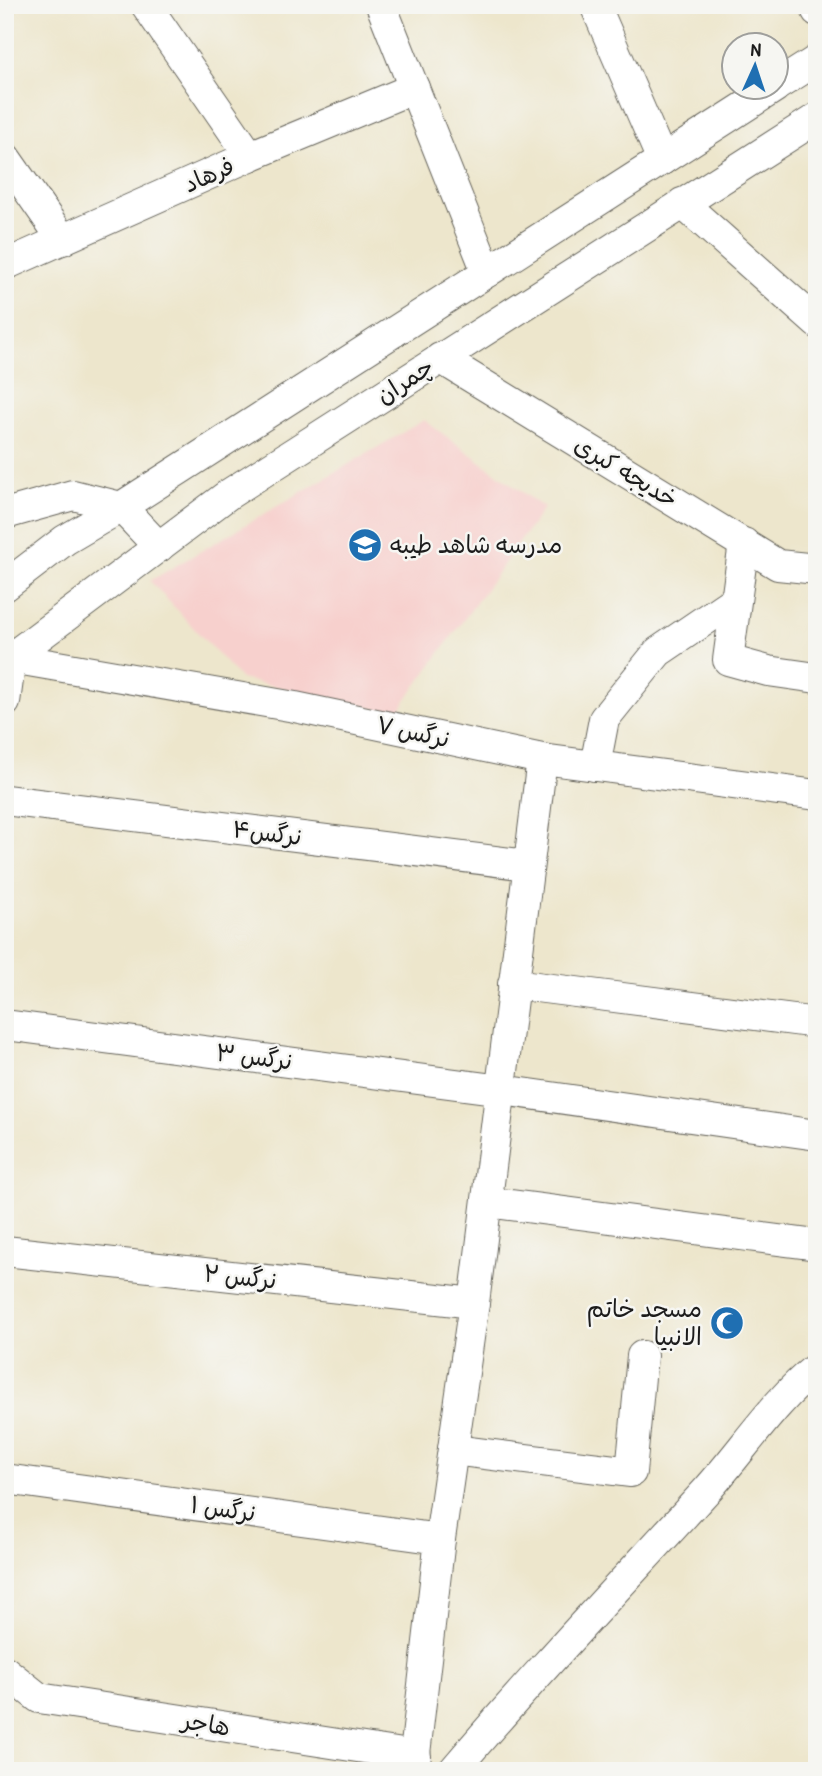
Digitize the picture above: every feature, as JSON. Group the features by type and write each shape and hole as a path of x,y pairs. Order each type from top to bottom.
{"street":[{"path":"146,5 250,156"},
{"path":"381,5 487,272"},
{"path":"595,5 662,160"},
{"path":"814,5 817,11"},
{"name":"چمران","path":"790,77 817,60"},
{"name":"فرهاد","path":"5,265 250,156 414,88"},
{"name":"چمران","path":"5,586 65,540 121,507 752,102"},
{"name":"چمران","path":"8,660 229,494 817,118"},
{"path":"5,157 63,240"},
{"path":"682,202 817,323"},
{"name":"خدیجه کبری","path":"440,358 778,565 817,569"},
{"path":"5,514 73,495 121,507 159,547"},
{"path":"744,543 728,660 768,671 817,678"},
{"path":"595,766 604,719 658,652 736,599"},
{"path":"5,702 8,660"},
{"name":"نرگس ۷","path":"8,660 295,707 542,759 817,795"},
{"path":"415,1764 440,1539 502,1090 542,759"},
{"name":"نرگس۴","path":"5,800 528,866"},
{"path":"513,984 817,1023"},
{"name":"نرگس ۳","path":"5,1025 502,1090 817,1135"},
{"path":"487,1202 817,1245"},
{"name":"نرگس ۲","path":"5,1251 474,1303"},
{"path":"453,1450 631,1472 642,1356"},
{"path":"453,1771 502,1713 710,1487 795,1384 817,1367"},
{"name":"نرگس ۱","path":"5,1479 440,1539"},
{"name":"هاجر","path":"5,1671 39,1698 415,1764"}],"shaded area":[{"name":"مدرسه شاهد طیبه","path":"424,420 544,508 396,714 241,679 150,581"}],"place":[{"name":"مدرسه شاهد طیبه","path":"365,545"},
{"name":"مسجد خاتم الانبیا","path":"727,1323"}]}
